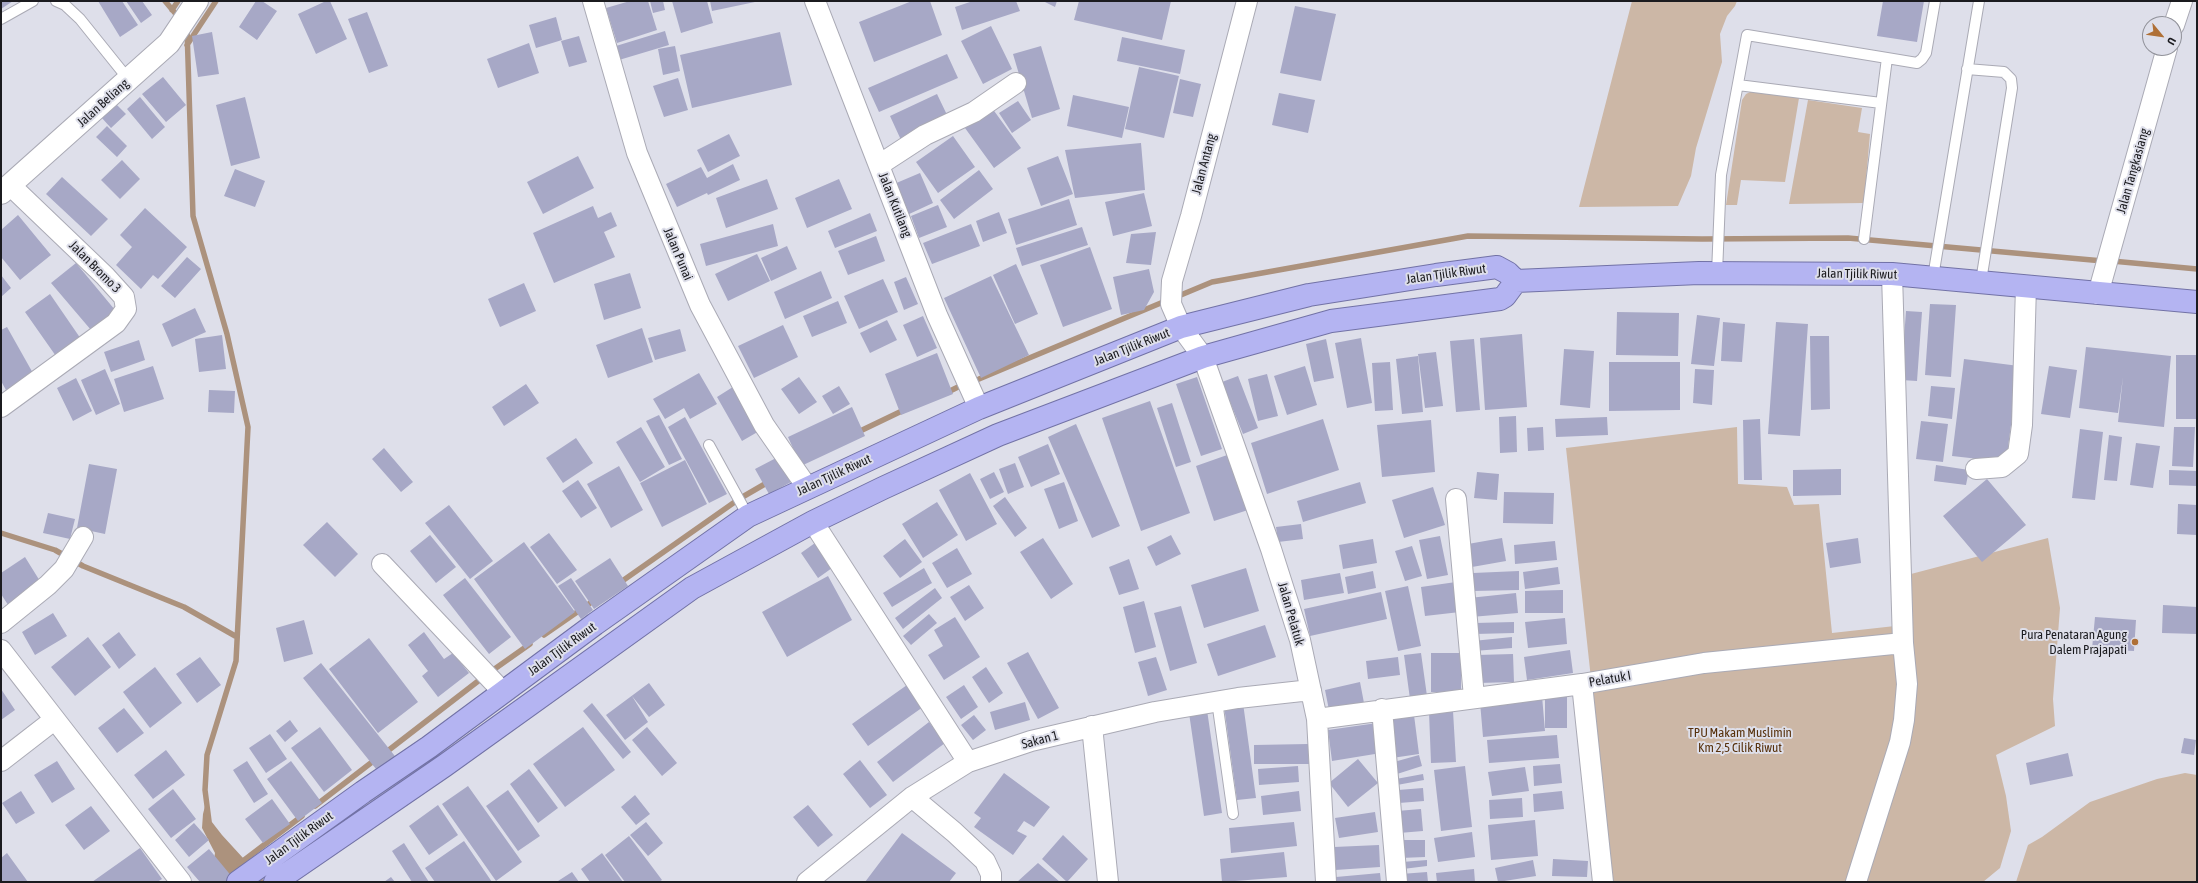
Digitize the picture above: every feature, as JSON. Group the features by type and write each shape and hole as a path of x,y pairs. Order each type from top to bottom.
{"highway":[{"name":"Jalan Tjilik Riwut","path":"246,876 363,792 429,747 748,516 807,487 979,408 1181,327 1310,295 1436,274 1497,267 1508,273 1516,282"},
{"name":"Jalan Tjilik Riwut","path":"282,880 692,588 814,522 998,435 1203,357 1331,321 1500,299 1505,296 1516,282 1717,273 1892,274 2197,302"},
{"path":"429,747 444,766"}],"street":[{"name":"Jalan Beliang","path":"4,184 37,163 169,43 197,1"},
{"name":"Jalan Punai","path":"593,1 637,153 700,305 764,425 807,487"},
{"name":"Jalan Kutilang","path":"815,1 937,315 979,408"},
{"name":"Jalan Antang","path":"1203,357 1181,327 1171,304 1172,281 1191,216 1247,1"},
{"path":"2177,16 2182,1"},
{"name":"Jalan Tangkasiang","path":"2098,294 2165,56"},
{"path":"879,165 925,135 974,112 1016,83"},
{"name":"Jalan Bromo 3","path":"1,407 116,323 123,315 126,303 124,296 105,276 4,184"},
{"path":"1856,882 1890,774 1904,720 1907,684 1903,643 1892,274"},
{"path":"1976,469 2002,468 2018,454 2022,425 2026,286"},
{"name":"Jalan Pelatuk","path":"1203,357 1286,592 1311,690 1317,719 1326,882"},
{"path":"1456,499 1474,697"},
{"path":"814,522 968,762"},
{"path":"1,623 48,585 74,553"},
{"path":"382,564 503,692"},
{"name":"Pelatuk I","path":"1317,719 1382,709 1582,684 1704,663 1903,643"},
{"path":"1,650 181,882"},
{"path":"1582,684 1603,882"},
{"name":"Sakan 1","path":"807,882 912,798 968,762 1031,741 1155,712 1217,701 1311,690"},
{"path":"1382,709 1397,882"},
{"path":"1,761 54,720"},
{"path":"1092,726 1108,882"},
{"path":"912,798 954,832 985,861 991,874 991,882"}],"lane":[{"path":"1,19 33,1"},
{"path":"56,1 65,5 80,19 129,80"},
{"path":"1717,273 1721,175 1747,35 1917,63 1926,53 1935,1"},
{"path":"1933,277 1979,1"},
{"path":"1864,239 1886,58"},
{"path":"1967,69 2004,72 2011,79 2012,88 1981,281"},
{"path":"1738,85 1881,103"},
{"path":"709,445 748,516"},
{"path":"1217,701 1233,814"}],"green space":[{"path":"1632,1 1737,1 1727,16 1720,34 1722,62 1696,148 1691,176 1678,206 1579,207"},
{"path":"1752,91 1799,98 1785,182 1741,180 1737,205 1726,205 1742,100 1746,94"},
{"path":"1808,100 1862,108 1858,132 1870,134 1864,203 1789,204"},
{"name":"TPU Makam Muslimin Km 2,5 Cilik Riwut","path":"1737,427 1738,484 1787,487 1794,505 1819,504 1832,633 1913,624 1911,574 2048,538 2060,608 2053,699 2055,726 1996,755 2006,796 2011,831 2000,868 1983,882 1613,882 1566,448"},
{"path":"2185,773 2197,775 2197,882 2016,882 2028,845 2042,837 2090,802 2157,779"}],"shaded area":[{"path":"206,802 208,817 222,835 265,882 220,882 212,871 215,853 202,828"}],"building":[{"path":"1,1 13,1 1,9"},
{"path":"98,1 122,1 138,25 120,37"},
{"path":"126,1 142,1 152,15 141,23"},
{"path":"256,1 262,1 277,11 257,40 239,27"},
{"path":"326,1 330,1 347,39 316,54 298,14"},
{"path":"630,1 648,1 657,30 617,43 606,8"},
{"path":"650,1 663,1 665,10 653,13"},
{"path":"672,1 707,1 713,23 681,33"},
{"path":"710,1 755,1 755,2 712,11"},
{"path":"912,1 930,1 942,35 874,62 859,22"},
{"path":"973,1 1016,1 1020,11 962,30 955,7"},
{"path":"1043,1 1057,1 1055,7"},
{"path":"1079,1 1171,1 1162,40 1074,20"},
{"path":"1883,1 1924,1 1917,42 1877,36"},
{"path":"1295,6 1336,14 1321,81 1280,73"},
{"path":"367,12 388,66 369,73 348,19"},
{"path":"556,17 562,40 536,48 529,25"},
{"path":"991,26 1012,69 983,84 961,41"},
{"path":"665,31 669,45 619,60 616,46"},
{"path":"212,32 219,74 198,77 192,36"},
{"path":"780,32 792,85 692,108 680,55"},
{"path":"579,36 587,62 569,67 561,41"},
{"path":"1122,37 1185,50 1180,74 1117,61"},
{"path":"529,43 539,73 498,88 487,59"},
{"path":"675,46 680,71 663,75 658,49"},
{"path":"1041,46 1060,109 1032,118 1013,54"},
{"path":"947,54 958,78 879,112 868,88"},
{"path":"1139,67 1179,76 1164,138 1125,129"},
{"path":"163,77 186,105 166,122 142,94"},
{"path":"678,78 688,110 664,117 653,86"},
{"path":"1180,79 1201,84 1193,117 1173,113"},
{"path":"1279,93 1315,100 1308,133 1272,125"},
{"path":"937,94 948,117 901,140 890,116"},
{"path":"1073,95 1129,107 1122,138 1067,126"},
{"path":"140,97 165,127 152,139 127,109"},
{"path":"245,97 260,158 231,166 216,105"},
{"path":"1018,101 1031,120 1012,133 999,113"},
{"path":"115,103 126,114 111,128 101,117"},
{"path":"992,108 1021,148 994,168 965,128"},
{"path":"107,126 127,146 117,157 96,137"},
{"path":"729,134 740,156 708,172 697,150"},
{"path":"953,136 975,167 938,193 916,162"},
{"path":"1141,143 1145,190 1075,198 1065,150"},
{"path":"578,156 594,188 543,214 527,182"},
{"path":"1058,156 1073,194 1041,206 1027,168"},
{"path":"122,160 140,179 120,199 101,180"},
{"path":"733,164 740,180 677,207 666,184 701,167 707,178"},
{"path":"235,169 265,181 255,207 224,196"},
{"path":"979,170 993,189 954,219 940,200"},
{"path":"920,173 933,203 907,215 894,184"},
{"path":"62,177 108,219 91,236 46,194"},
{"path":"767,179 778,209 726,228 716,198"},
{"path":"839,179 852,209 807,228 795,198"},
{"path":"1144,193 1152,226 1113,236 1105,202"},
{"path":"1069,199 1077,225 1016,245 1008,219"},
{"path":"938,205 947,227 919,238 911,216"},
{"path":"593,206 598,218 611,212 617,226 604,232 615,257 554,283 533,233"},
{"path":"145,208 187,247 158,279 153,275 141,289 116,265 132,247 120,235"},
{"path":"999,212 1007,233 983,242 976,221"},
{"path":"870,213 877,231 835,248 828,231"},
{"path":"18,215 51,255 20,280 1,257 1,230"},
{"path":"773,224 778,246 706,266 700,244"},
{"path":"971,224 980,246 932,264 923,243"},
{"path":"1082,227 1088,245 1022,266 1016,248"},
{"path":"1156,232 1151,265 1126,263 1131,234"},
{"path":"876,236 885,261 848,275 838,251"},
{"path":"787,246 797,269 771,281 761,258"},
{"path":"1090,247 1112,309 1063,327 1040,265"},
{"path":"757,254 770,281 728,301 715,274"},
{"path":"187,257 201,269 175,298 161,286"},
{"path":"76,263 115,310 91,330 51,283"},
{"path":"1016,264 1038,314 1015,324 993,275"},
{"path":"1149,269 1154,292 1144,310 1121,315 1113,277"},
{"path":"821,271 832,298 785,319 774,292"},
{"path":"630,273 641,308 604,320 594,284"},
{"path":"1,275 11,288 1,297"},
{"path":"991,276 1029,355 981,378 944,298"},
{"path":"906,277 918,304 904,310 894,282"},
{"path":"883,279 898,312 859,329 844,296"},
{"path":"524,283 536,311 500,327 488,299"},
{"path":"50,294 83,342 58,359 25,312"},
{"path":"838,301 847,323 812,337 803,316"},
{"path":"1930,304 1956,305 1951,377 1925,375"},
{"path":"195,308 206,332 172,347 162,324"},
{"path":"1906,311 1922,312 1917,381 1901,380"},
{"path":"1617,312 1679,313 1678,356 1616,355"},
{"path":"1697,315 1720,318 1714,366 1691,364"},
{"path":"923,316 937,348 917,357 903,325"},
{"path":"887,320 897,340 870,353 860,333"},
{"path":"1723,322 1745,324 1742,362 1721,361"},
{"path":"1776,322 1808,324 1800,436 1768,434"},
{"path":"783,325 798,357 754,378 738,346"},
{"path":"7,327 34,375 6,390 1,381 1,330"},
{"path":"642,328 653,362 608,378 596,345"},
{"path":"680,329 686,351 655,360 648,338"},
{"path":"1522,334 1527,407 1485,410 1480,338"},
{"path":"222,335 226,369 199,372 195,339"},
{"path":"1810,336 1829,336 1830,409 1811,410"},
{"path":"1361,338 1372,403 1347,408 1335,343"},
{"path":"1326,339 1334,378 1314,382 1306,344"},
{"path":"1474,339 1480,410 1456,412 1450,341"},
{"path":"139,340 145,360 111,372 104,352"},
{"path":"2086,347 2171,356 2164,427 2118,422 2123,377 2118,413 2079,408"},
{"path":"1564,349 1594,351 1590,408 1560,405"},
{"path":"1436,352 1443,406 1425,408 1418,354"},
{"path":"937,353 953,394 901,415 885,374"},
{"path":"2176,355 2196,355 2196,419 2176,419"},
{"path":"1418,356 1423,412 1402,414 1396,359"},
{"path":"1964,359 2019,366 2006,462 1952,456"},
{"path":"1390,362 1393,410 1375,411 1372,363"},
{"path":"1609,362 1680,362 1680,410 1609,411"},
{"path":"153,366 164,399 124,412 114,379"},
{"path":"1305,366 1317,405 1287,415 1274,376"},
{"path":"2049,366 2077,370 2070,418 2041,414"},
{"path":"105,369 120,404 96,415 81,380"},
{"path":"1695,369 1714,370 1712,405 1693,403"},
{"path":"699,373 717,404 690,419 684,408 665,419 653,399"},
{"path":"1267,374 1278,416 1258,421 1248,379"},
{"path":"1238,376 1258,428 1243,434 1222,382"},
{"path":"799,377 817,402 799,414 781,389"},
{"path":"1197,377 1222,449 1201,456 1176,384"},
{"path":"76,378 92,411 73,421 57,388"},
{"path":"526,384 539,403 504,426 492,407"},
{"path":"736,385 761,430 742,441 717,397"},
{"path":"839,386 850,404 833,414 822,396"},
{"path":"1931,386 1955,388 1952,419 1928,416"},
{"path":"209,390 235,391 234,413 208,412"},
{"path":"1150,401 1190,513 1141,531 1102,418"},
{"path":"1172,403 1191,462 1176,467 1157,408"},
{"path":"852,407 865,436 801,466 788,437"},
{"path":"659,415 682,459 669,465 646,421"},
{"path":"1516,416 1517,452 1500,453 1499,417"},
{"path":"685,417 727,494 709,503 668,427"},
{"path":"1607,417 1608,435 1556,437 1555,419"},
{"path":"1323,419 1339,470 1267,494 1251,443"},
{"path":"1760,419 1762,480 1744,480 1743,420"},
{"path":"1431,420 1435,472 1382,477 1377,425"},
{"path":"1921,421 1948,424 1943,462 1916,459"},
{"path":"1076,424 1120,526 1092,538 1048,437"},
{"path":"641,427 665,467 640,482 616,442"},
{"path":"1543,427 1544,450 1528,451 1527,428"},
{"path":"2174,427 2195,427 2193,467 2172,466"},
{"path":"2080,429 2103,432 2095,500 2072,498"},
{"path":"2109,435 2122,437 2117,481 2104,480"},
{"path":"576,438 593,463 563,483 546,458"},
{"path":"2136,443 2160,446 2153,488 2130,485"},
{"path":"1048,444 1060,474 1031,487 1018,457"},
{"path":"384,448 413,482 401,492 372,459"},
{"path":"1230,454 1248,510 1214,521 1196,466"},
{"path":"778,457 791,482 769,494 755,469"},
{"path":"685,460 707,504 662,527 640,483"},
{"path":"1015,463 1024,487 1008,494 999,469"},
{"path":"89,464 117,469 105,534 77,528"},
{"path":"1936,465 1969,470 1966,485 1934,481"},
{"path":"619,466 643,510 611,528 587,484"},
{"path":"1841,469 1841,495 1793,496 1793,470"},
{"path":"2169,470 2197,471 2197,486 2169,485"},
{"path":"994,472 1004,492 990,499 980,479"},
{"path":"1477,472 1499,474 1497,500 1474,498"},
{"path":"970,473 997,524 966,541 939,490"},
{"path":"1987,479 2026,525 1982,562 1943,516"},
{"path":"578,480 597,508 581,518 562,491"},
{"path":"1064,482 1078,521 1059,529 1044,489"},
{"path":"1360,482 1366,503 1303,522 1297,501"},
{"path":"1433,487 1445,525 1404,538 1392,500"},
{"path":"1504,492 1554,493 1553,524 1503,523"},
{"path":"1005,497 1027,528 1015,537 993,506"},
{"path":"937,502 958,535 923,558 902,524"},
{"path":"2178,504 2197,505 2197,535 2177,534"},
{"path":"449,505 493,561 470,579 425,523"},
{"path":"48,513 75,519 70,539 43,533"},
{"path":"327,522 358,554 335,577 303,545"},
{"path":"1301,524 1303,539 1278,542 1276,527"},
{"path":"549,533 577,570 557,584 530,547"},
{"path":"430,535 456,567 436,583 410,551"},
{"path":"1171,535 1181,554 1156,566 1147,547"},
{"path":"1440,536 1448,575 1427,579 1419,540"},
{"path":"1043,538 1073,584 1051,599 1020,552"},
{"path":"1502,538 1506,561 1472,567 1468,544"},
{"path":"1858,538 1861,563 1830,568 1826,543"},
{"path":"905,539 922,562 900,578 883,556"},
{"path":"1373,539 1377,563 1343,569 1339,545"},
{"path":"1555,541 1557,560 1515,564 1514,545"},
{"path":"524,542 575,612 525,649 474,579"},
{"path":"815,543 832,568 818,578 801,553"},
{"path":"1412,546 1422,576 1405,581 1395,551"},
{"path":"957,548 972,574 947,588 932,563"},
{"path":"25,557 43,586 10,608 1,594 1,573"},
{"path":"610,558 628,586 594,609 575,581"},
{"path":"1129,559 1139,589 1119,595 1109,567"},
{"path":"1558,567 1560,584 1525,589 1523,572"},
{"path":"924,568 932,583 892,607 883,593"},
{"path":"1246,568 1259,611 1204,628 1191,585"},
{"path":"1373,571 1376,588 1348,594 1345,577"},
{"path":"1519,571 1519,590 1473,591 1473,573"},
{"path":"1340,573 1344,593 1304,600 1301,580"},
{"path":"828,576 852,620 787,657 762,612"},
{"path":"465,578 511,637 489,654 443,595"},
{"path":"571,578 593,610 581,619 558,586"},
{"path":"1456,582 1460,612 1425,616 1421,587"},
{"path":"969,585 984,608 965,621 950,597"},
{"path":"1408,586 1421,646 1398,651 1385,591"},
{"path":"935,588 942,598 903,629 895,618"},
{"path":"1563,590 1563,613 1525,613 1525,591"},
{"path":"1381,592 1387,619 1310,636 1304,609"},
{"path":"1516,593 1518,613 1471,617 1469,598"},
{"path":"1144,601 1156,647 1135,653 1123,607"},
{"path":"2163,605 2197,607 2197,634 2162,633"},
{"path":"1181,606 1197,663 1170,671 1154,613"},
{"path":"53,613 67,636 35,655 22,632"},
{"path":"929,614 937,623 911,645 903,636"},
{"path":"955,617 980,657 944,680 928,655 943,646 934,630"},
{"path":"2095,617 2136,620 2134,651 2092,649"},
{"path":"1565,618 1567,644 1528,648 1525,622"},
{"path":"304,620 313,654 284,662 276,628"},
{"path":"1514,622 1514,633 1475,634 1475,623"},
{"path":"1265,625 1276,657 1218,676 1207,644"},
{"path":"119,632 136,655 119,669 102,645"},
{"path":"424,632 444,659 453,653 469,673 438,697 422,676 428,671 408,645"},
{"path":"88,637 111,667 75,696 51,667"},
{"path":"1512,637 1512,648 1474,651 1473,641"},
{"path":"369,638 418,702 378,733 329,669"},
{"path":"1570,650 1573,673 1527,680 1524,657"},
{"path":"1028,652 1059,708 1038,719 1007,663"},
{"path":"1421,653 1427,696 1410,699 1404,655"},
{"path":"1431,653 1461,653 1461,692 1431,692"},
{"path":"1513,654 1514,682 1478,683 1477,655"},
{"path":"200,657 221,685 197,703 176,674"},
{"path":"1156,657 1167,690 1148,696 1138,662"},
{"path":"1398,657 1400,675 1368,679 1366,661"},
{"path":"321,663 398,760 380,774 303,678"},
{"path":"155,667 182,703 150,728 123,692"},
{"path":"986,667 1003,693 989,703 972,677"},
{"path":"1360,682 1364,703 1329,710 1325,690"},
{"path":"649,683 665,705 649,717 632,696 648,722 625,740 606,715"},
{"path":"907,685 923,707 868,746 852,724"},
{"path":"964,685 978,707 961,719 946,697"},
{"path":"1,689 15,710 1,720"},
{"path":"1545,691 1567,691 1567,728 1545,728"},
{"path":"1542,696 1545,731 1483,737 1480,702"},
{"path":"1025,702 1030,720 995,730 990,712"},
{"path":"592,703 631,752 623,759 583,711"},
{"path":"1243,703 1256,798 1237,800 1224,706"},
{"path":"124,708 144,733 117,753 98,728"},
{"path":"1207,710 1222,813 1204,816 1189,713"},
{"path":"1453,711 1456,762 1431,763 1429,712"},
{"path":"974,715 986,730 973,740 961,725"},
{"path":"1414,715 1419,754 1392,758 1387,718"},
{"path":"290,720 298,731 285,742 276,731"},
{"path":"929,722 945,743 893,782 877,762"},
{"path":"1377,723 1381,753 1332,761 1328,730"},
{"path":"320,727 352,770 324,792 291,748"},
{"path":"583,727 615,770 565,807 533,764"},
{"path":"647,727 677,763 662,776 632,740"},
{"path":"270,734 287,759 266,773 249,748"},
{"path":"1557,735 1559,758 1489,763 1487,740"},
{"path":"2184,738 2196,740 2194,755 2181,753"},
{"path":"1308,744 1309,764 1254,764 1254,745"},
{"path":"166,750 185,775 153,799 134,775"},
{"path":"2068,753 2073,776 2030,785 2026,763"},
{"path":"1419,755 1422,766 1397,774 1394,762"},
{"path":"1358,759 1378,783 1348,807 1329,783"},
{"path":"860,760 887,795 870,808 843,774"},
{"path":"57,761 75,789 52,803 34,775"},
{"path":"247,761 268,794 254,803 233,770"},
{"path":"291,761 322,803 298,821 267,779"},
{"path":"1560,764 1562,783 1534,786 1533,766"},
{"path":"1298,766 1299,782 1259,785 1258,769"},
{"path":"1465,766 1472,827 1441,831 1434,770"},
{"path":"1525,767 1529,791 1492,796 1488,772"},
{"path":"529,769 558,808 538,823 510,784"},
{"path":"1004,773 1050,807 1034,827 1024,821 1017,831 1027,836 1013,855 974,827 981,818 974,813"},
{"path":"1423,774 1424,780 1397,785 1396,779"},
{"path":"468,786 522,862 496,881 442,804"},
{"path":"1423,788 1424,801 1399,803 1398,790"},
{"path":"173,789 196,819 171,838 148,809"},
{"path":"508,790 540,836 518,851 486,806"},
{"path":"21,791 35,813 16,824 2,803"},
{"path":"1299,791 1301,811 1263,815 1261,796"},
{"path":"1562,791 1564,809 1534,812 1533,794"},
{"path":"635,795 650,814 636,825 621,807"},
{"path":"1522,798 1523,817 1490,819 1489,800"},
{"path":"272,799 290,824 263,843 245,819"},
{"path":"438,805 458,835 429,855 409,826"},
{"path":"808,805 833,835 818,847 793,817"},
{"path":"91,806 110,831 84,850 65,825"},
{"path":"1421,809 1423,831 1399,833 1397,811"},
{"path":"1375,812 1378,832 1339,838 1335,818"},
{"path":"1535,820 1538,856 1491,860 1488,825"},
{"path":"646,822 663,843 648,856 630,835"},
{"path":"1294,822 1297,846 1231,853 1229,828"},
{"path":"194,823 209,840 189,857 175,840"},
{"path":"1472,832 1475,857 1438,862 1434,838"},
{"path":"902,833 956,873 949,882 865,882"},
{"path":"1063,835 1088,859 1067,882 1042,859"},
{"path":"629,836 662,880 659,882 625,882 605,855"},
{"path":"1400,840 1425,840 1425,857 1400,858"},
{"path":"464,841 492,882 435,882 425,868"},
{"path":"404,843 429,882 412,882 392,851"},
{"path":"1379,845 1380,867 1335,870 1334,847"},
{"path":"140,848 162,879 157,882 92,882"},
{"path":"209,849 233,878 227,882 200,882 187,867"},
{"path":"1284,852 1287,877 1222,882 1220,859"},
{"path":"7,853 28,882 1,882 1,858"},
{"path":"602,853 623,882 590,882 581,869"},
{"path":"1553,859 1588,861 1587,877 1552,876"},
{"path":"1427,860 1427,866 1403,869 1402,862"},
{"path":"1533,860 1536,876 1498,882 1495,868"},
{"path":"1038,863 1060,882 1017,882"},
{"path":"1474,869 1475,882 1437,882 1436,873"},
{"path":"572,872 579,882 558,882 558,881"},
{"path":"1427,872 1428,882 1402,882 1401,874"},
{"path":"1380,873 1381,882 1336,882 1336,877"},
{"path":"391,877 395,882 384,882"}],"waterway":[{"path":"165,1 180,19"},
{"path":"172,10 178,1"},
{"path":"187,45 216,1"},
{"path":"187,29 193,216 227,334 248,427 236,661 207,755 205,790 209,821"},
{"path":"1176,297 1212,282 1468,236 1702,239 1848,238 2103,261"},
{"path":"2112,261 2197,269"},
{"path":"979,379 1168,300"},
{"path":"946,393 958,387"},
{"path":"856,433 906,409"},
{"path":"618,584 739,499 770,481"},
{"path":"1,533 55,550 83,566 184,607 237,637"},
{"path":"544,635 596,599"},
{"path":"385,753 486,675 530,644"},
{"path":"315,806 376,759"},
{"path":"239,864 302,816"}],"place":[{"name":"Pura Penataran Agung Dalem Prajapati","path":"2135,642"}]}
